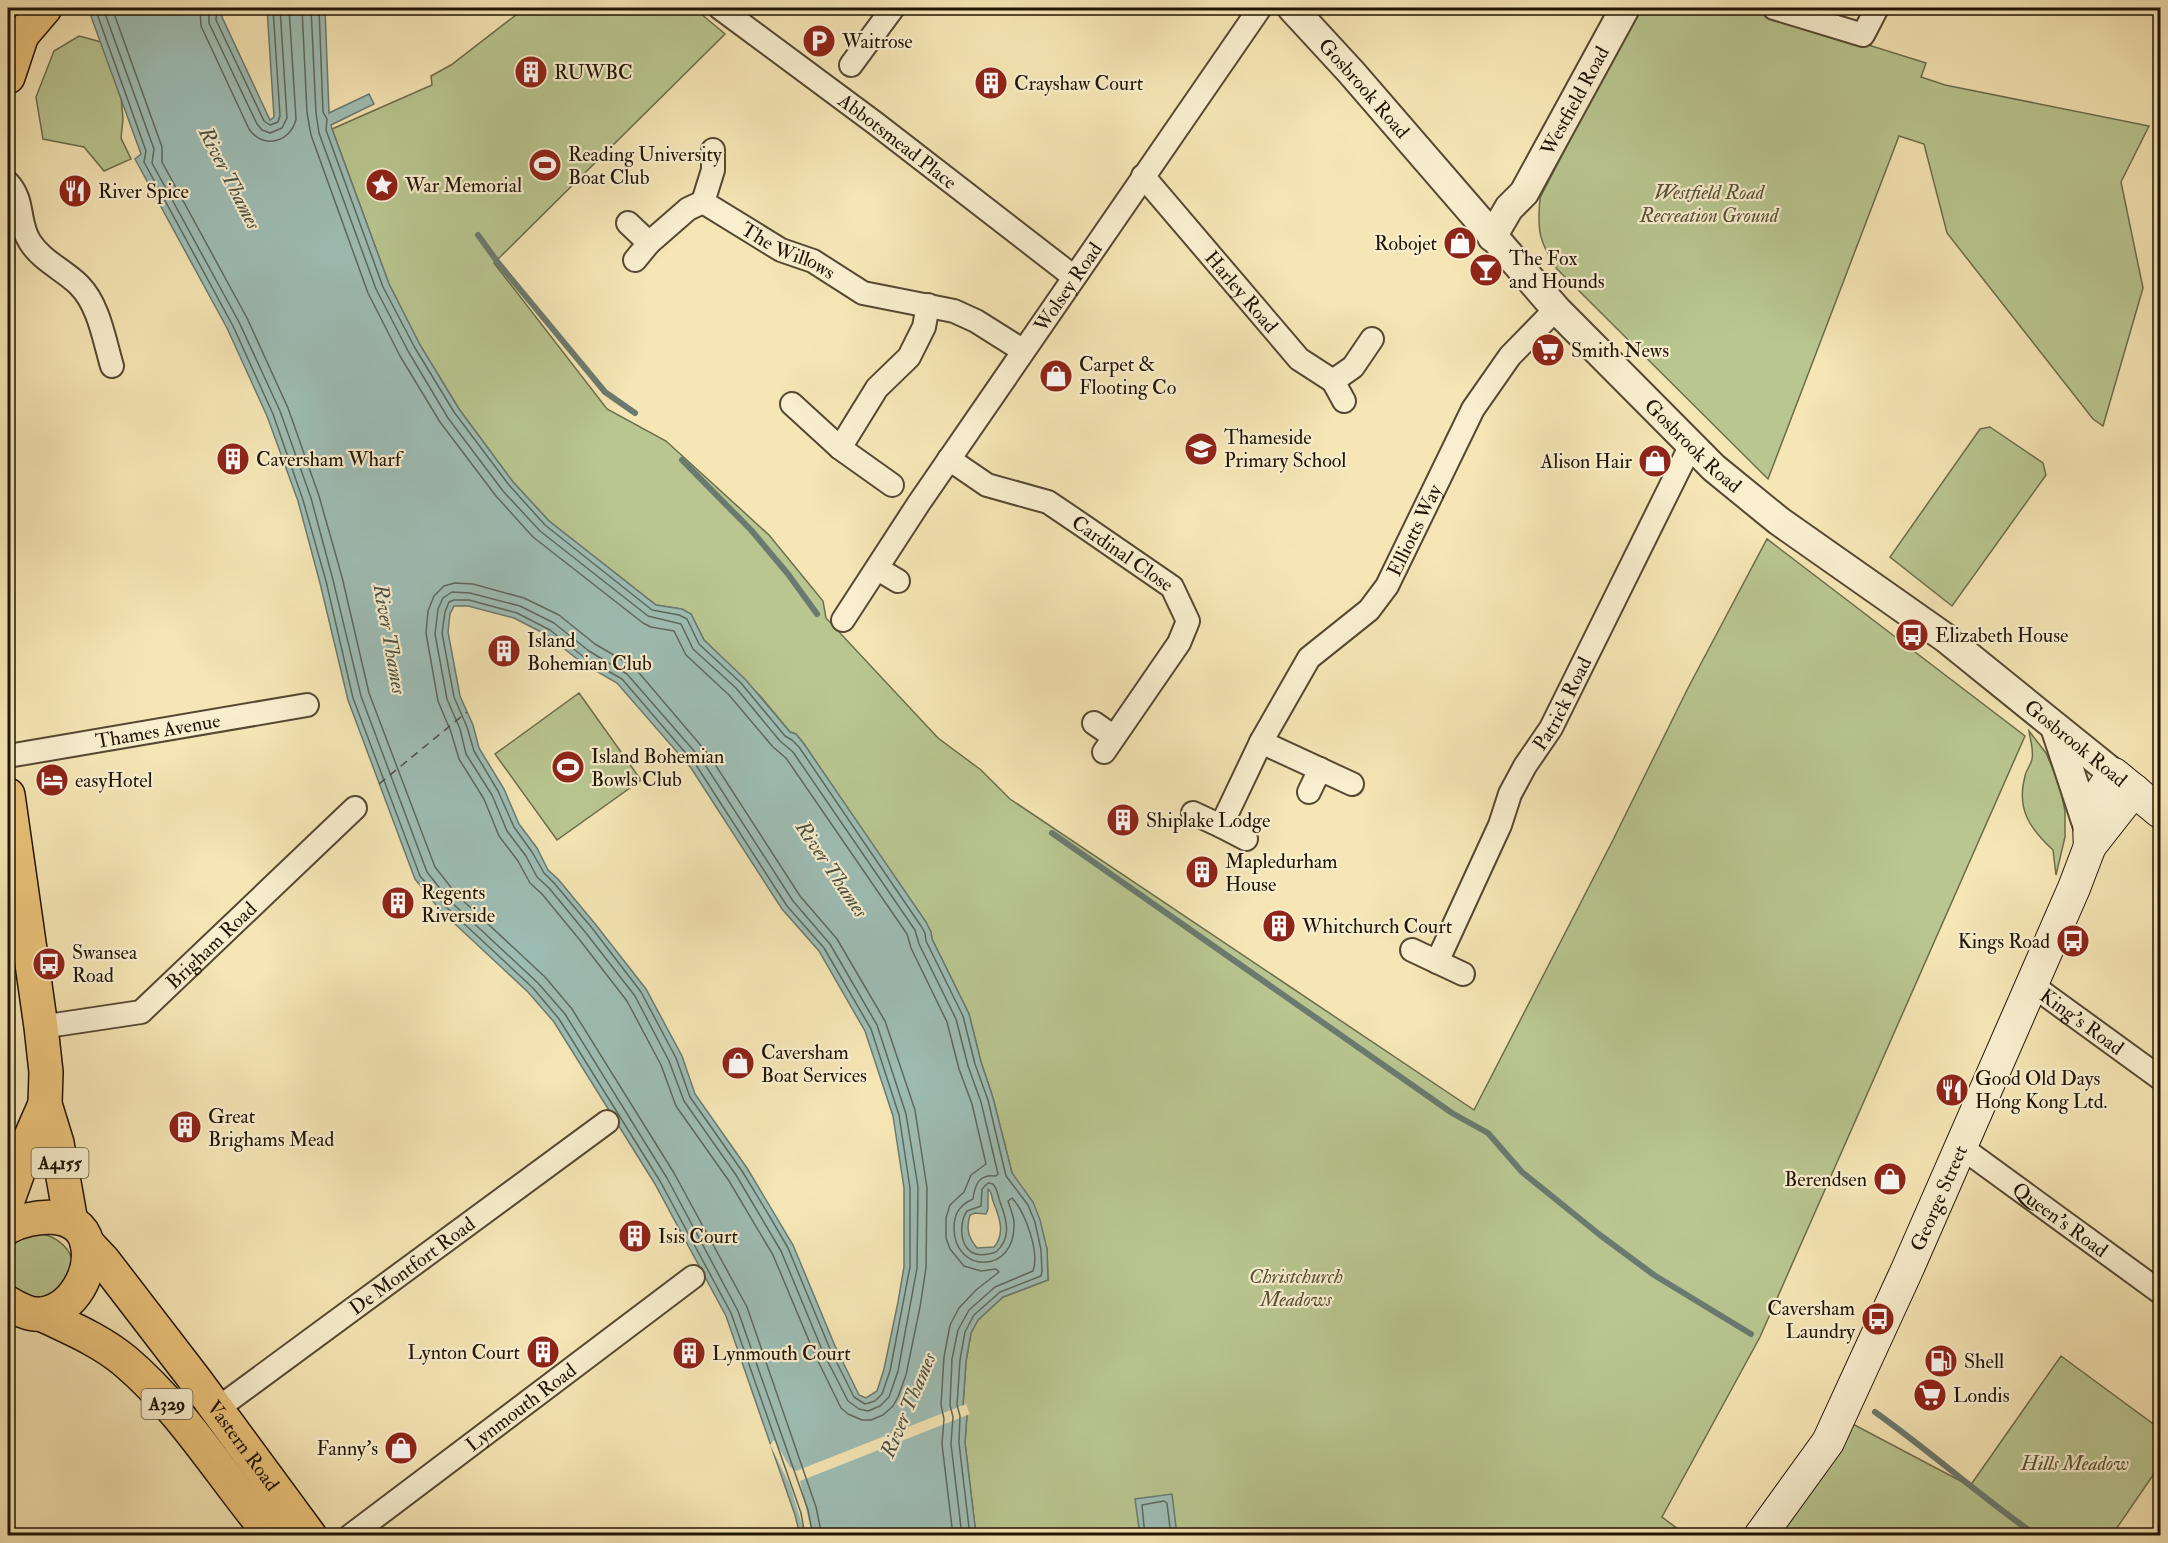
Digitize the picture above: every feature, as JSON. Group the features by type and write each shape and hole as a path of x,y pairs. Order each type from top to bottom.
{"main road":[{"path":"8,76 15,40 45,8"},
{"name":"Gosbrook Road","path":"2124,782 2160,812"},
{"name":"George Street","path":"1760,1536 1828,1442 1907,1270 2032,986 2074,888 2089,836 2124,782"},
{"name":"A4155","path":"8,795 16,907 41,1027 45,1104 79,1232"},
{"name":"A4155","path":"8,1200 45,1104"},
{"path":"8,1227 19,1221 41,1216 53,1217 79,1232 87,1267 75,1294 55,1310 21,1312"},
{"name":"Vastern Road","path":"79,1232 217,1409 310,1536"},
{"name":"Vastern Road","path":"21,1312 103,1345 125,1361 174,1412 272,1536"}],"street":[{"name":"Abbotsmead Place","path":"720,8 875,123 1074,277"},
{"path":"851,65 893,8"},
{"name":"Wolsey Road","path":"843,620 878,569 918,503 1022,350 1260,8"},
{"name":"Gosbrook Road","path":"1292,8 1351,72 1556,309 1714,468 1770,515 1935,630 2124,782"},
{"name":"Westfield Road","path":"1492,237 1509,208 1524,193 1625,8"},
{"path":"1774,8 1863,35 1877,8"},
{"path":"628,223 642,251 688,208 703,202 713,170 713,150"},
{"name":"Harley Road","path":"1143,176 1299,359 1339,391 1372,339"},
{"path":"8,183 18,195 21,221 30,242 43,257 79,285 95,309 112,366"},
{"name":"Westfield Road","path":"1517,265 1524,193"},
{"name":"The Willows","path":"703,202 781,250 813,261 862,293 954,311 976,321 1022,350"},
{"path":"840,448 878,388 909,357 924,327 928,305"},
{"name":"Elliotts Way","path":"1221,826 1261,742 1309,658 1369,610 1387,586 1473,409 1510,356 1556,309"},
{"path":"792,404 840,448 892,485"},
{"name":"Patrick Road","path":"1437,962 1500,825 1510,794 1525,766 1551,728 1690,445"},
{"name":"Cardinal Close","path":"949,459 987,485 1048,502 1172,587 1188,621 1179,643 1109,744 1094,723"},
{"path":"878,569 898,581"},
{"name":"Thames Avenue","path":"8,756 307,705"},
{"path":"2055,727 2089,836"},
{"path":"1261,742 1352,784"},
{"path":"1309,792 1320,769"},
{"name":"Brigham Road","path":"41,1027 141,1012 354,808"},
{"path":"1193,813 1246,839"},
{"path":"1412,950 1463,974"},
{"name":"King's Road","path":"2032,986 2160,1078"},
{"name":"De Montfort Road","path":"217,1409 607,1122"},
{"name":"Queen's Road","path":"1960,1147 2160,1292"},
{"name":"Lynmouth Road","path":"350,1536 693,1277"}],"green space":[{"name":"Christchurch Meadows","path":"525,8 694,8 725,34 494,263 607,409 666,441 769,535 823,601 826,618 938,738 981,770 1010,799 1474,1110 1613,840 1688,688 1767,539 2025,736 1760,1337 1662,1517 1686,1535 976,1535 965,1443 967,1414 963,1406 966,1361 971,1333 978,1320 1003,1297 1048,1280 1047,1249 1021,1187 1012,1173 969,1014 932,939 931,932 796,734 790,732 761,697 704,640 691,614 681,609 656,605 549,521 513,482 459,409 420,345 389,284 332,129 432,85 431,76 451,65"},
{"name":"Westfield Road Recreation Ground","path":"1638,8 1750,8 1926,63 1921,77 1945,85 2149,126 2121,182 2143,288 2103,426 2093,419 1947,233 1924,144 1899,136 1768,479 1557,269 1543,243 1539,228 1540,198"},
{"path":"79,36 105,43 119,75 123,119 121,138 131,159 104,171 84,147 43,139 36,97 54,51"},
{"path":"1990,427 2043,463 2046,475 1952,606 1890,557 1980,429"},
{"name":"Island Bohemian Bowls Club","path":"579,693 641,780 557,840 495,754"},
{"path":"2029,731 2046,753 2059,783 2065,811 2065,837 2056,875 2053,850 2027,818 2022,799 2032,756"},
{"path":"38,1233 52,1237 64,1245 72,1263 70,1276 64,1289 35,1301 15,1292 8,1283 8,1254 17,1241"},
{"name":"Hills Meadow","path":"2061,1356 2160,1429 2160,1465 2112,1535 1779,1536 1849,1422 1970,1486"}],"water":[{"name":"River Thames","path":"88,8 223,8 222,17 270,120 274,117 267,8 325,8 329,113 369,94 374,104 331,125 332,129 389,284 420,345 459,409 513,482 549,521 656,605 682,609 691,614 704,640 745,679 790,732 796,734 804,744 926,922 969,1014 1012,1173 1033,1202 1047,1249 1048,1280 1003,1297 978,1320 971,1333 966,1361 963,1405 967,1414 965,1443 976,1535 800,1535 726,1316 655,1184 554,1022 528,992 440,910 415,879 348,700 298,501 267,416 227,328 135,159 141,154","holes":["454,606 468,606 514,618 547,635 582,663 617,683 691,768 782,909 819,951 865,1031 893,1116 904,1188 904,1267 898,1302 877,1391 866,1398 859,1395 835,1346 793,1245 747,1168 695,1094 682,1056 646,989 596,925 548,870 537,848 519,824 504,789 479,748 473,725 460,696 448,632 450,614","988,1189 999,1218 1000,1236 994,1247 977,1248 969,1233 969,1220 970,1215 975,1213 986,1214"]},
{"path":"1172,1494 1177,1535 1140,1535 1135,1499"}],"pier":[{"path":"966,1404 970,1414 800,1481 812,1535 805,1535 790,1485 770,1445 774,1440 790,1467 796,1471"}],"waterway":[{"path":"478,235 499,264 605,392 635,413"},
{"path":"682,460 751,530 788,574 817,614"},
{"path":"1052,833 1452,1113 1488,1133 1522,1172 1600,1235 1654,1275 1751,1334"},
{"path":"1875,1412 2037,1536"}],"ferry route":[{"path":"379,784 467,712"}],"place":[{"name":"Waitrose","path":"819,41"},
{"name":"RUWBC","path":"531,72"},
{"name":"Crayshaw Court","path":"991,83"},
{"name":"Reading University Boat Club","path":"545,165"},
{"name":"War Memorial","path":"382,185"},
{"name":"River Spice","path":"75,191"},
{"name":"Robojet","path":"1460,243"},
{"name":"The Fox and Hounds","path":"1486,270"},
{"name":"Smith News","path":"1548,350"},
{"name":"Carpet & Flooting Co","path":"1056,376"},
{"name":"Thameside Primary School","path":"1201,449"},
{"name":"Caversham Wharf","path":"233,459"},
{"name":"Alison Hair","path":"1655,461"},
{"name":"Elizabeth House","path":"1912,635"},
{"name":"Island Bohemian Club","path":"504,651"},
{"name":"Island Bohemian Bowls Club","path":"568,767"},
{"name":"easyHotel","path":"52,780"},
{"name":"Shiplake Lodge","path":"1123,820"},
{"name":"Mapledurham House","path":"1202,872"},
{"name":"Regents Riverside","path":"398,903"},
{"name":"Whitchurch Court","path":"1279,926"},
{"name":"Kings Road","path":"2073,941"},
{"name":"Swansea Road","path":"49,964"},
{"name":"Caversham Boat Services","path":"738,1063"},
{"name":"Good Old Days Hong Kong Ltd.","path":"1952,1090"},
{"name":"Great Brighams Mead","path":"185,1127"},
{"name":"Berendsen","path":"1890,1179"},
{"name":"Isis Court","path":"635,1236"},
{"name":"Caversham Laundry","path":"1878,1319"},
{"name":"Lynton Court","path":"543,1352"},
{"name":"Lynmouth Court","path":"689,1353"},
{"name":"Shell","path":"1941,1361"},
{"name":"Londis","path":"1930,1395"},
{"name":"Fanny's","path":"401,1448"}]}
